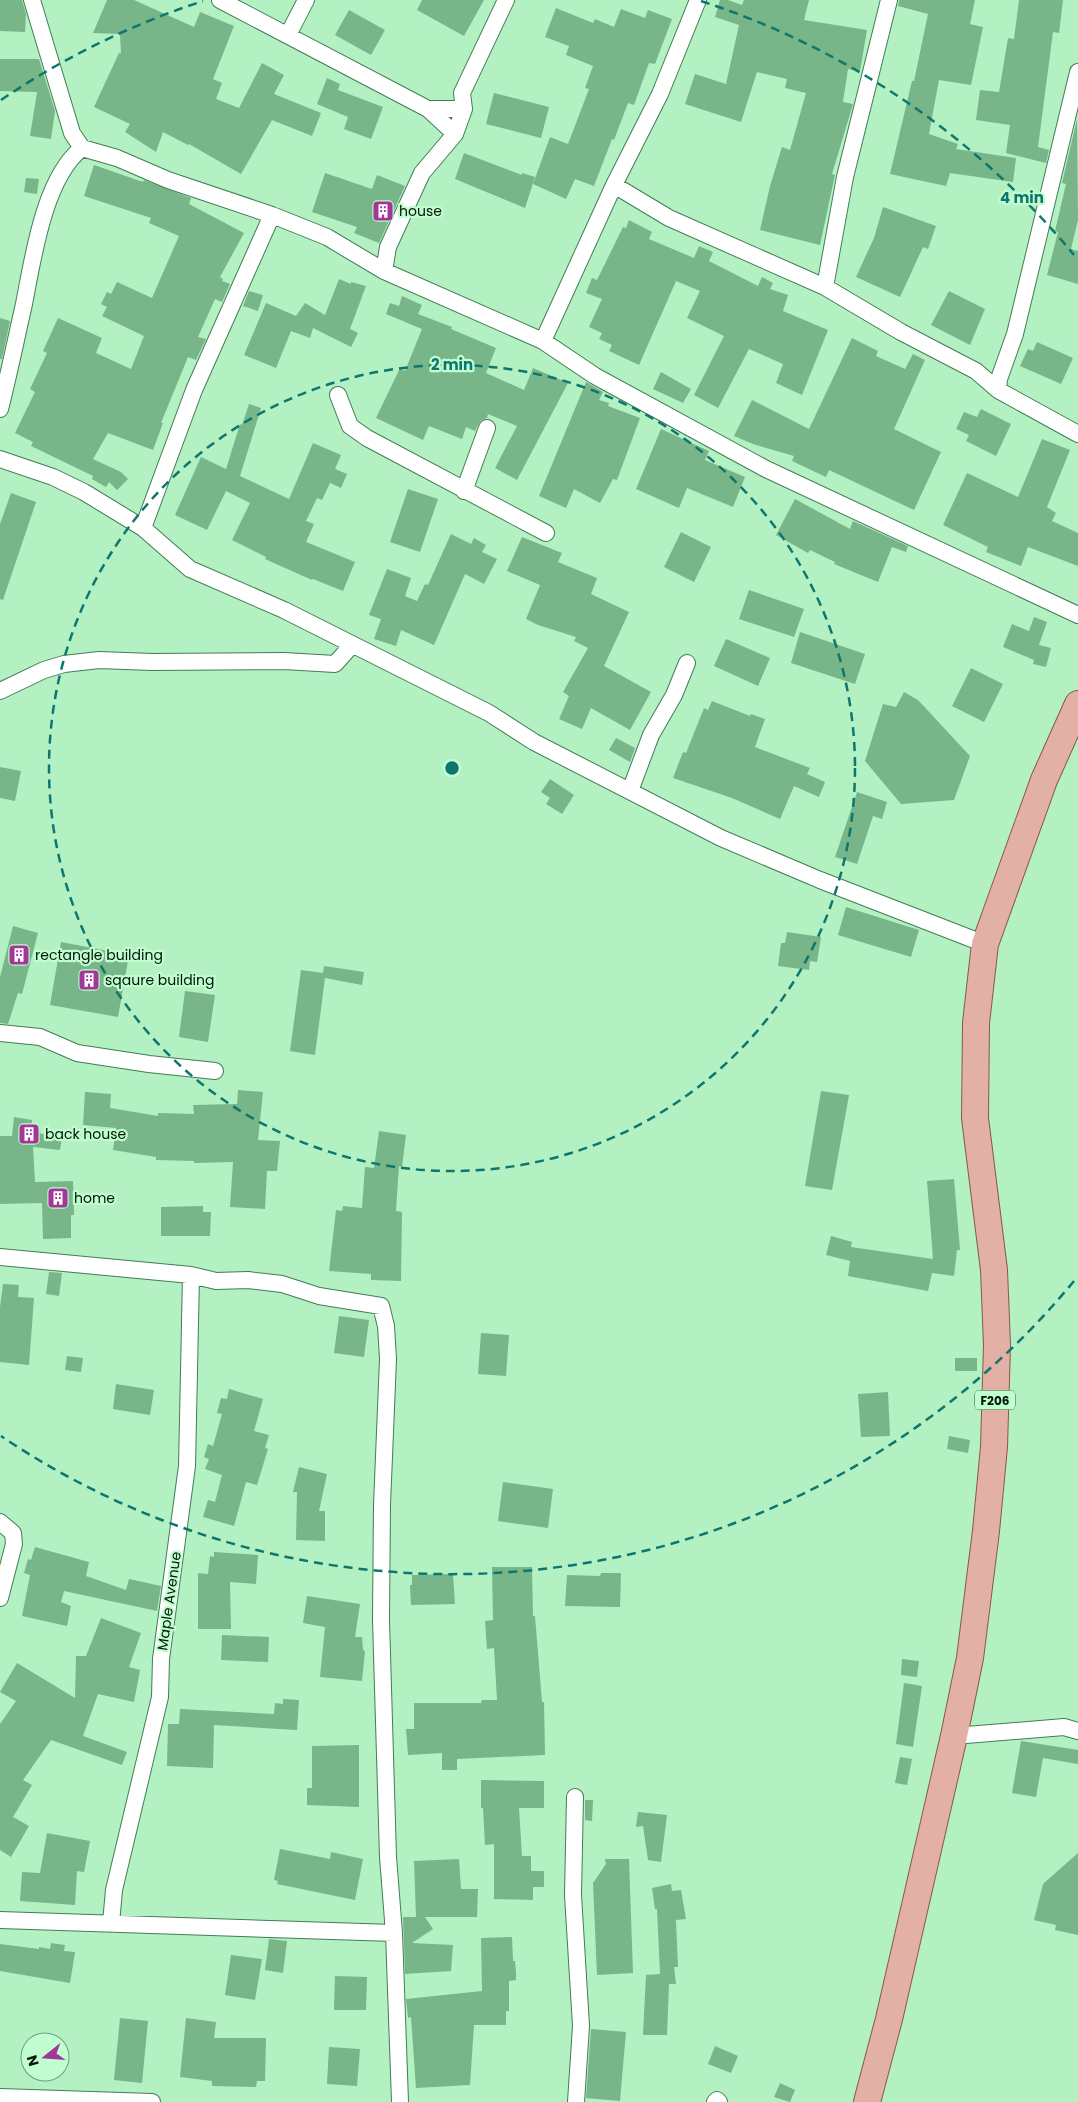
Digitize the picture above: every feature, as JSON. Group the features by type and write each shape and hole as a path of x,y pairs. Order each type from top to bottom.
{"main road":[{"name":"F206","path":"867,2102 889,2018 954,1736 970,1658 979,1593 994,1447 997,1345 994,1270 976,1118 976,1023 985,944 1044,780 1078,704"}],"street":[{"path":"32,0 72,133 82,148 117,158 168,180 272,215 327,237 384,271 543,341 595,376 766,469 1078,615"},
{"path":"220,0 428,110 455,134"},
{"path":"288,35 306,0"},
{"path":"384,271 388,247 422,173 455,134 464,110 462,93 506,0"},
{"path":"543,341 614,185 660,94 698,0"},
{"path":"825,287 845,177 889,0"},
{"path":"998,390 999,378 1015,334 1078,72"},
{"path":"428,110 464,110"},
{"path":"0,409 41,222 71,157 82,148"},
{"path":"614,185 669,218 825,287 901,332 976,371 998,390 1078,434"},
{"path":"143,528 194,390 272,215"},
{"path":"338,395 350,426 367,438 546,533"},
{"path":"464,491 488,428"},
{"path":"0,459 53,478 84,492 143,528 190,569 284,610 489,713 534,742 721,838 820,880 985,944"},
{"path":"0,691 35,674 64,664 99,660 152,662 284,661 335,664 352,645"},
{"path":"630,791 651,735 674,695 688,663"},
{"path":"0,1033 40,1038 77,1053 149,1064 215,1071"},
{"path":"0,1257 191,1275 216,1281 248,1280 282,1284 318,1296 381,1306 384,1315 388,1358 382,1505 381,1620 388,1857 394,1933 400,2102"},
{"name":"Maple Avenue","path":"111,1923 114,1890 160,1697 161,1659 187,1466 191,1275"},
{"path":"0,1522 13,1533 14,1544 0,1598"},
{"path":"954,1736 1064,1727 1078,1731"},
{"path":"574,1797 573,1895 580,2026 576,2102"},
{"path":"0,1920 394,1933"},
{"path":"0,2097 152,2102"},
{"path":"715,2102 717,2100 719,2102"}],"building":[{"path":"0,0 22,0 26,14 25,32 0,31"},
{"path":"107,0 134,0 194,27 200,12 234,26 213,79 222,83 216,99 239,108 262,63 284,75 274,94 321,113 312,136 272,120 241,174 189,144 163,132 156,152 125,132 130,124 94,107 119,53 121,53 120,34 93,33"},
{"path":"422,0 484,0 464,36 417,10"},
{"path":"720,0 728,0 742,5 744,0 809,0 804,20 867,30 860,71 848,69 843,102 853,104 832,174 835,175 820,245 760,230 770,186 782,147 790,150 806,93 785,88 787,79 757,72 741,122 685,104 695,74 726,84 739,25 715,17"},
{"path":"899,0 975,0 970,24 983,27 971,85 939,80 929,134 958,144 956,149 1016,158 1013,182 950,173 946,186 890,174 912,81 914,81 928,14 898,6"},
{"path":"1019,0 1063,0 1059,33 1053,32 1038,147 1049,150 1046,163 1006,153 1010,125 976,120 980,90 999,92 1008,38 1014,39"},
{"path":"556,8 593,23 595,19 614,27 621,9 645,18 648,10 672,19 655,64 649,63 634,105 628,103 594,186 575,179 566,199 533,184 550,137 568,144 589,89 585,88 593,66 566,55 569,46 545,37"},
{"path":"349,10 385,30 371,55 335,35"},
{"path":"0,59 39,59 55,111 51,139 30,136 37,92 0,91"},
{"path":"327,78 340,84 338,90 383,107 371,139 344,129 348,117 317,104"},
{"path":"494,93 549,107 541,138 486,124"},
{"path":"1077,119 1078,220 1071,249 1078,251 1078,284 1047,275 1058,232 1055,231 1066,184 1062,183"},
{"path":"464,153 522,175 522,173 535,177 525,208 455,179"},
{"path":"94,165 143,182 144,180 191,198 189,204 244,233 220,277 223,279 222,281 230,284 222,302 215,299 198,337 206,339 196,360 188,357 161,423 163,423 153,450 108,433 93,459 121,472 128,479 117,490 109,482 106,487 92,479 93,476 31,446 33,442 15,433 35,392 30,389 47,353 43,351 58,318 102,338 96,353 131,369 144,336 102,316 107,307 101,304 107,292 111,294 117,282 152,298 179,236 149,223 151,218 84,196"},
{"path":"325,173 372,189 377,175 405,186 379,243 354,233 357,227 312,212"},
{"path":"26,178 39,179 37,194 24,192"},
{"path":"883,207 936,226 928,249 923,247 900,297 856,277 874,238"},
{"path":"629,220 652,232 649,239 694,258 699,246 713,252 709,261 758,286 762,277 773,283 770,289 788,295 783,311 828,330 802,395 776,383 783,364 749,349 718,408 694,395 724,336 687,318 700,291 676,281 639,365 609,351 612,345 599,339 602,333 589,327 602,299 586,293 592,278 597,280 623,227 626,228"},
{"path":"339,279 351,284 351,282 366,286 350,329 358,333 351,347 313,328 310,338 291,331 276,368 244,355 266,303 296,316 305,303 325,315"},
{"path":"249,291 263,295 258,311 243,306"},
{"path":"949,291 985,309 970,345 931,325"},
{"path":"402,296 422,305 418,314 452,327 451,329 496,348 486,373 524,390 533,368 568,383 517,480 495,468 517,426 488,414 487,418 480,421 475,431 466,427 462,439 429,426 423,440 376,418 400,368 405,371 422,329 386,314 390,303 399,306"},
{"path":"0,318 10,321 2,359 0,359"},
{"path":"852,338 878,351 876,356 905,369 913,354 925,360 894,429 941,452 914,510 829,470 826,477 792,461 794,456 753,444 734,436 752,400 809,429"},
{"path":"1037,342 1073,358 1061,384 1020,366 1028,349 1033,351"},
{"path":"661,372 691,389 683,403 653,389"},
{"path":"586,382 603,392 599,400 609,403 608,406 640,418 617,480 613,479 600,503 574,489 566,508 539,496"},
{"path":"249,404 261,408 240,476 289,499 313,443 341,455 335,469 347,474 341,488 330,483 322,500 317,498 306,521 314,524 306,542 355,562 343,591 312,580 265,559 266,557 232,540 250,503 226,491 207,530 175,515 201,457 226,469 240,424 242,425"},
{"path":"981,409 1011,424 996,456 966,441 969,435 956,429 964,412 977,417"},
{"path":"661,429 709,451 705,460 745,477 733,507 687,488 679,508 636,489"},
{"path":"1042,439 1070,450 1047,507 1056,513 1052,521 1078,533 1078,566 1028,547 1021,566 986,552 988,547 943,525 967,473 1018,497"},
{"path":"408,489 438,499 420,552 390,542"},
{"path":"11,493 36,502 3,600 0,599 0,524"},
{"path":"795,499 850,529 853,521 908,546 906,552 892,547 878,582 834,564 835,562 810,550 808,553 776,535"},
{"path":"681,532 711,547 694,582 664,567"},
{"path":"451,534 471,544 474,538 486,545 482,552 497,559 484,584 465,574 434,645 401,630 396,646 374,639 381,619 369,615 387,569 411,578 405,596 417,601 425,584 428,585"},
{"path":"522,537 562,553 558,562 597,578 591,594 629,612 604,666 651,692 630,730 591,708 582,729 559,719 569,696 563,692 588,648 574,641 576,637 538,625 526,619 540,585 507,571"},
{"path":"749,590 804,609 794,637 739,619"},
{"path":"1034,617 1047,622 1039,645 1051,648 1046,667 1033,664 1034,660 1003,647 1012,624 1029,631"},
{"path":"800,632 865,654 855,684 791,663"},
{"path":"726,639 770,658 758,686 714,666"},
{"path":"971,668 1003,684 984,722 952,706"},
{"path":"904,692 918,700 970,756 954,800 901,804 865,761 883,704 896,707"},
{"path":"712,701 750,716 751,714 765,719 755,747 810,768 807,774 825,782 819,797 794,786 780,819 732,798 673,778 683,752 686,753 704,708 708,710"},
{"path":"616,738 635,748 630,762 609,750"},
{"path":"0,767 21,771 15,801 0,798"},
{"path":"550,779 574,795 562,814 546,804 550,798 541,792"},
{"path":"857,792 887,802 882,819 873,816 857,864 835,857"},
{"path":"846,907 919,930 911,957 838,935"},
{"name":"rectangle building","path":"13,926 38,933 22,994 18,993 8,1024 0,1023 0,977"},
{"path":"787,932 821,937 817,962 810,961 809,970 778,966 781,943 785,943"},
{"name":"sqaure building","path":"61,942 129,955 118,1017 50,1005"},
{"path":"324,966 364,972 362,985 325,978 315,1055 290,1051 301,970 323,973"},
{"path":"185,991 215,995 208,1042 179,1037"},
{"path":"238,1090 263,1092 258,1140 280,1141 277,1171 267,1171 265,1209 230,1207 233,1162 194,1163 194,1161 156,1160 156,1157 113,1150 116,1128 83,1125 85,1092 111,1094 110,1108 158,1116 158,1113 194,1114 193,1105 237,1104"},
{"path":"821,1091 849,1095 832,1190 805,1186"},
{"path":"14,1117 32,1120 31,1132 62,1137 60,1150 33,1147 35,1182 73,1181 74,1215 71,1215 71,1238 43,1239 42,1203 0,1204 0,1136 12,1136"},
{"path":"379,1131 406,1135 402,1167 399,1166 396,1211 402,1212 401,1281 371,1280 371,1274 329,1271 336,1210 342,1211 343,1206 362,1208 365,1167 374,1168"},
{"path":"954,1179 960,1250 957,1250 954,1276 932,1273 928,1291 848,1276 850,1261 826,1255 831,1236 852,1242 851,1247 933,1259 927,1181"},
{"path":"203,1206 203,1212 211,1212 210,1236 161,1236 161,1207"},
{"path":"49,1272 62,1273 59,1296 46,1294"},
{"path":"3,1284 19,1285 18,1297 34,1298 29,1365 0,1362 0,1307"},
{"path":"339,1316 369,1320 364,1357 334,1353"},
{"path":"481,1333 509,1335 506,1376 478,1374"},
{"path":"67,1356 83,1358 81,1372 65,1370"},
{"path":"955,1358 977,1358 977,1371 955,1371"},
{"path":"116,1384 154,1390 150,1415 113,1409"},
{"path":"229,1389 263,1399 254,1431 269,1435 265,1448 268,1449 257,1485 246,1482 234,1526 203,1517 208,1500 215,1502 222,1475 205,1469 209,1459 204,1457 208,1444 213,1446 222,1414 217,1413 221,1398 227,1399"},
{"path":"888,1392 890,1436 861,1437 858,1394"},
{"path":"949,1436 970,1440 968,1453 947,1449"},
{"path":"299,1467 327,1474 319,1511 325,1511 325,1541 296,1540 297,1492 293,1492"},
{"path":"503,1482 553,1489 548,1528 498,1521"},
{"path":"35,1547 89,1562 86,1576 126,1590 129,1579 161,1586 157,1611 64,1591 61,1602 71,1606 67,1626 22,1616 30,1575 24,1573 28,1559 31,1560"},
{"path":"214,1552 258,1555 256,1584 230,1582 231,1629 198,1629 198,1573 208,1574 210,1556 214,1557"},
{"path":"492,1567 532,1567 533,1616 535,1616 542,1702 544,1702 545,1755 457,1759 457,1770 442,1770 442,1753 408,1755 406,1729 414,1729 414,1703 481,1703 482,1700 497,1700 494,1648 487,1649 485,1621 493,1620"},
{"path":"601,1573 621,1573 620,1607 565,1606 567,1575 600,1576"},
{"path":"453,1574 455,1604 411,1605 410,1585 412,1585 412,1575"},
{"path":"307,1596 360,1604 355,1637 362,1637 363,1650 365,1651 362,1681 320,1677 325,1627 303,1623"},
{"path":"101,1618 141,1633 129,1667 140,1670 134,1702 98,1694 83,1736 127,1752 122,1765 51,1740 23,1780 32,1785 13,1817 29,1826 11,1857 0,1850 0,1724 16,1701 0,1692 17,1663 75,1698 76,1656 86,1656"},
{"path":"222,1635 269,1637 268,1662 221,1660"},
{"path":"902,1659 919,1661 917,1677 901,1675"},
{"path":"904,1683 922,1686 913,1747 896,1744"},
{"path":"283,1699 299,1700 297,1730 214,1725 213,1768 167,1766 168,1724 179,1724 180,1709 274,1714 275,1703 283,1704"},
{"path":"1021,1741 1078,1750 1078,1764 1043,1758 1036,1797 1012,1793"},
{"path":"359,1745 359,1807 307,1805 307,1788 312,1788 312,1746"},
{"path":"900,1757 912,1759 907,1785 895,1783"},
{"path":"481,1780 544,1781 544,1808 519,1808 522,1856 531,1856 531,1871 544,1871 544,1887 533,1887 533,1900 494,1899 494,1844 485,1845 483,1808 481,1808"},
{"path":"585,1800 593,1800 592,1821 585,1820"},
{"path":"638,1812 667,1815 661,1862 648,1860 643,1826 636,1827"},
{"path":"47,1833 90,1841 84,1872 77,1871 75,1905 20,1901 22,1872 40,1873"},
{"path":"280,1849 330,1859 331,1852 363,1859 355,1900 277,1884 278,1881 274,1880"},
{"path":"1078,1853 1078,1935 1055,1930 1056,1925 1034,1920 1043,1884"},
{"path":"459,1859 461,1889 478,1889 477,1917 416,1917 414,1861"},
{"path":"605,1859 629,1859 633,1973 597,1975 593,1883 606,1864"},
{"path":"671,1884 672,1891 681,1890 686,1919 676,1920 678,1967 674,1967 676,1984 669,1984 667,2035 643,2035 646,1975 660,1974 657,1909 655,1909 652,1888"},
{"path":"403,1917 425,1917 433,1929 412,1943 453,1945 451,1971 405,1974"},
{"path":"512,1937 516,1980 509,1981 509,2011 506,2011 506,2025 474,2025 470,2085 416,2088 411,2017 408,2018 406,1999 482,1991 481,1938"},
{"path":"269,1939 287,1941 283,1973 265,1970"},
{"path":"51,1943 65,1945 64,1951 75,1952 70,1983 0,1971 0,1944 50,1949"},
{"path":"231,1955 262,1959 255,2000 225,1995"},
{"path":"335,1976 367,1977 366,2010 334,2010"},
{"path":"120,2018 148,2021 142,2083 114,2080"},
{"path":"186,2018 216,2022 214,2038 266,2038 265,2081 257,2081 256,2087 212,2086 212,2081 180,2077"},
{"path":"591,2029 626,2032 620,2101 586,2098"},
{"path":"715,2046 738,2056 731,2073 708,2064"},
{"path":"329,2047 360,2049 357,2086 327,2084"},
{"path":"780,2083 795,2090 790,2102 774,2097"}],"place":[{"name":"house","path":"383,211"},
{"name":"rectangle building","path":"19,955"},
{"name":"sqaure building","path":"89,980"},
{"name":"back house","path":"29,1134"},
{"name":"home","path":"58,1198"}]}
